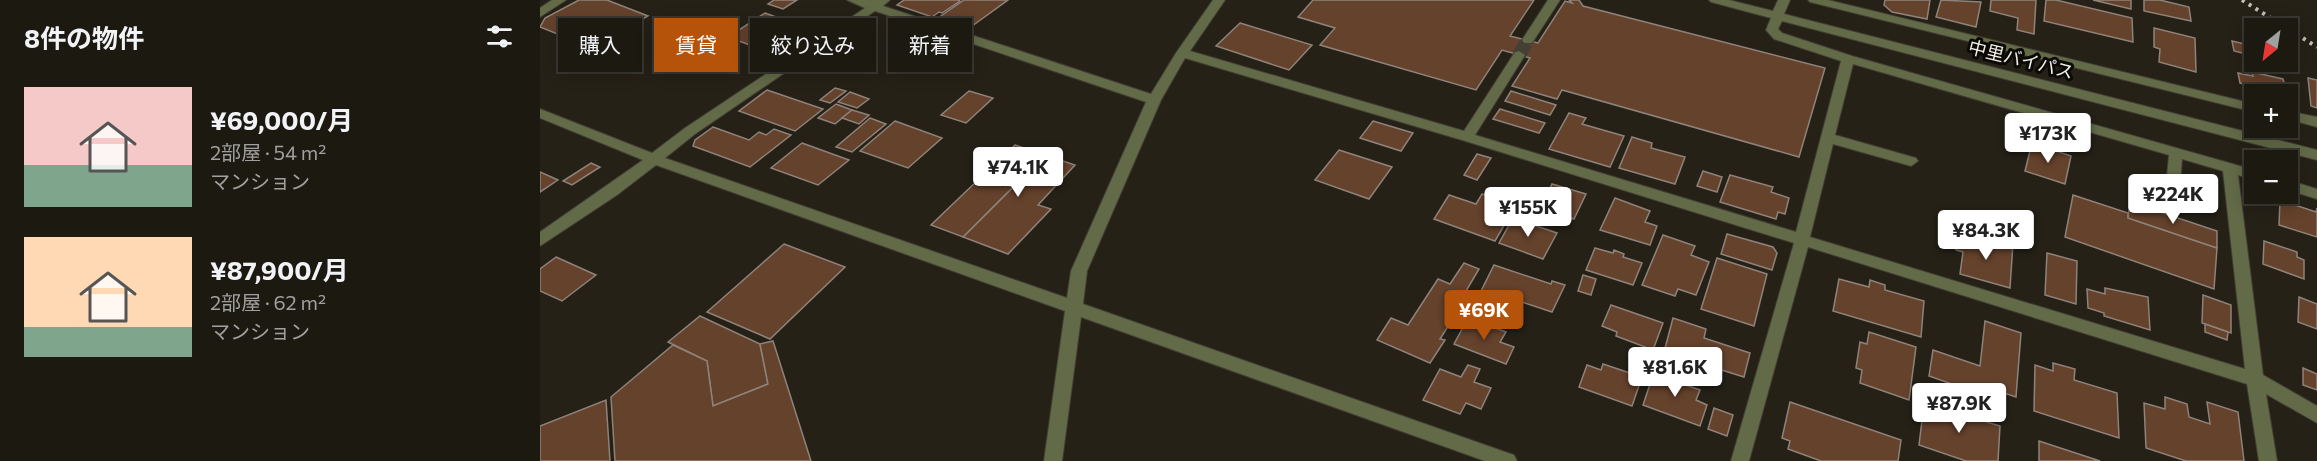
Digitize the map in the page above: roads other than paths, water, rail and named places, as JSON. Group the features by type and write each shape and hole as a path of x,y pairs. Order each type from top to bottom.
{"street":[{"path":"540,13 560,0"},
{"path":"853,0 879,3 1155,100"},
{"path":"1053,461 1079,271 1155,100 1182,53 1219,0"},
{"path":"1528,40 1554,0"},
{"name":"中里バイパス","path":"1716,0 2317,155"},
{"path":"1784,0 1772,30 1778,36 1848,59 2244,172"},
{"path":"1814,0 1860,5 2244,105"},
{"path":"540,240 612,191 690,131 879,3"},
{"path":"1182,53 1467,137 2255,379 2317,416"},
{"path":"1467,137 1519,55"},
{"path":"1740,461 1802,240 1848,59"},
{"path":"540,113 654,159 1508,461"},
{"path":"2298,118 2317,122"},
{"path":"1828,138 1911,161"},
{"path":"2173,186 2176,152"},
{"path":"2230,168 2255,379 2268,461"},
{"path":"2298,188 2317,194"}],"tunnel":[{"path":"1519,55 1528,40"}],"railway":[{"path":"2242,0 2317,47"}]}
